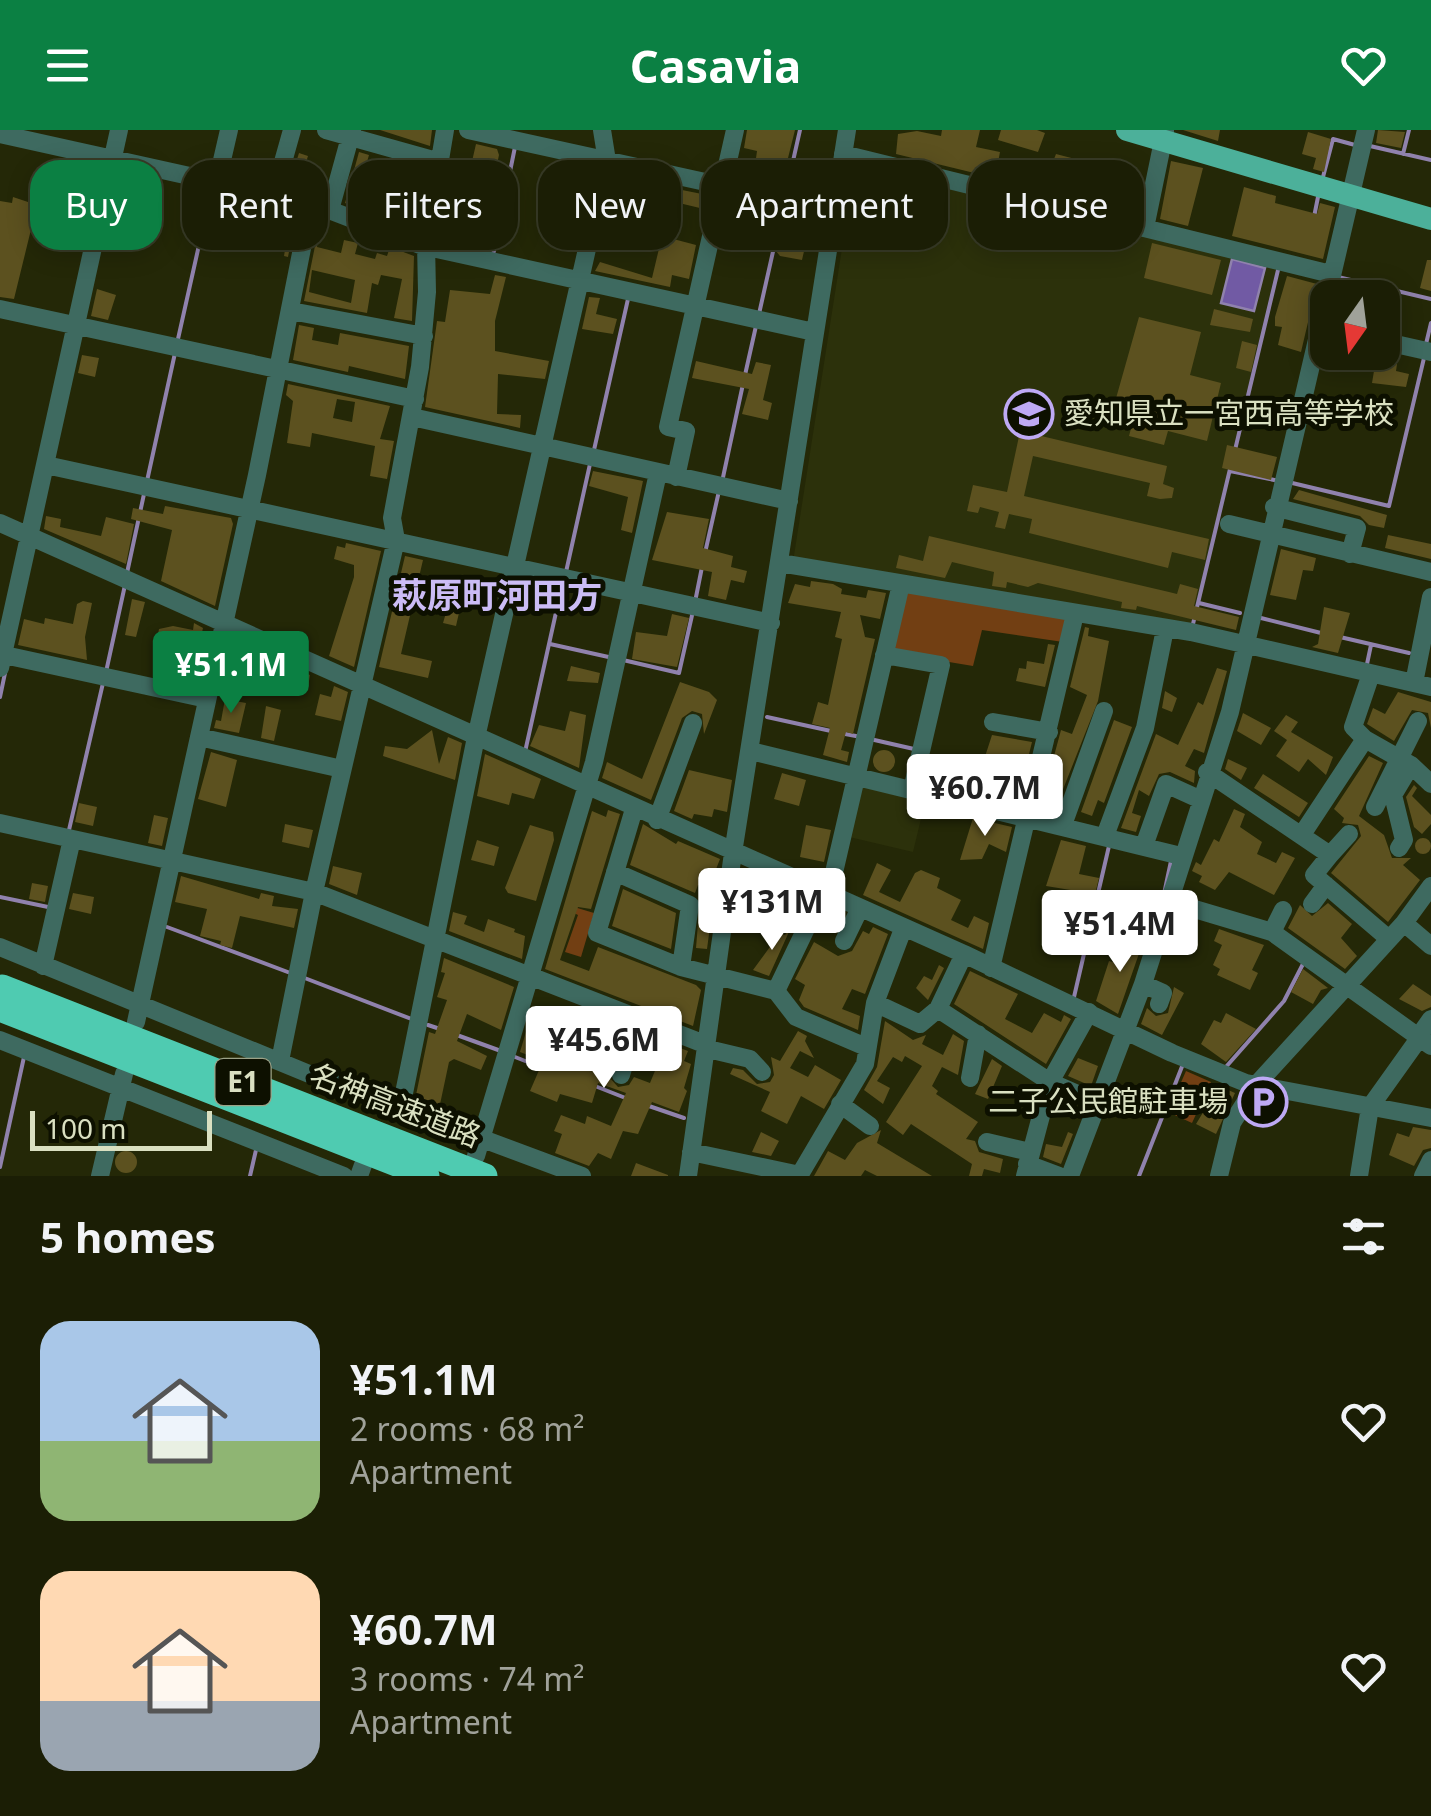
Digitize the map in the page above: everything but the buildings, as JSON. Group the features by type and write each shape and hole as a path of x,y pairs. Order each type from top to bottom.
{"highway":[{"name":"名神高速道路","path":"1,998 480,1156"},
{"name":"名神高速道路","path":"1,998 428,1176"}],"main road":[{"path":"1127,130 1164,135 1431,218"}],"street":[{"path":"119,130 1,659 207,699"},
{"path":"222,160 230,130"},
{"path":"284,160 292,130"},
{"path":"326,130 351,133 434,160"},
{"path":"440,160 446,130"},
{"path":"468,130 511,135 603,160"},
{"path":"602,130 607,160"},
{"path":"729,160 735,130"},
{"path":"842,160 847,130"},
{"path":"1330,280 1366,130"},
{"path":"8,133 182,174"},
{"path":"348,217 330,210 351,133"},
{"path":"1145,228 1164,135"},
{"path":"843,154 1331,274"},
{"path":"138,1014 280,372 302,250"},
{"path":"280,1061 314,892 396,540 392,518 424,336 428,250"},
{"path":"446,250 814,332"},
{"path":"401,1108 477,737 587,250"},
{"path":"480,1156 528,975 586,786 632,593 667,475 686,431 668,427 709,250"},
{"path":"688,1176 733,853 827,250"},
{"path":"0,309 280,372 542,446 789,501"},
{"path":"291,310 424,336"},
{"path":"1400,345 1431,352"},
{"path":"1070,1176 1143,984 1199,799 1230,712 1274,507 1311,370"},
{"path":"46,465 771,623"},
{"path":"1274,507 1358,528 1350,554"},
{"path":"0,523 964,954 1126,1031 1257,1084 1431,1118"},
{"path":"1229,524 1431,572"},
{"path":"780,563 1244,644 1422,685 1431,597"},
{"path":"776,991 826,894 901,584"},
{"path":"991,968 1075,614"},
{"path":"1105,836 1146,728 1165,630"},
{"path":"884,654 941,665 931,756 912,790"},
{"path":"1371,674 1353,726 1364,739 1406,762 1431,784"},
{"path":"1063,825 1104,711"},
{"path":"1399,848 1404,840 1392,795 1418,721"},
{"path":"993,722 1049,732"},
{"path":"658,820 693,723"},
{"path":"199,736 342,769"},
{"path":"1303,834 1364,739"},
{"path":"750,751 1181,856"},
{"path":"1375,807 1406,762"},
{"path":"1208,772 1330,855"},
{"path":"1144,846 1166,784 1199,799"},
{"path":"634,809 598,933 681,966 776,991 796,1017 866,1047"},
{"path":"0,824 314,892 708,1047 750,1059 762,1072"},
{"path":"1349,834 1314,875 1389,938"},
{"path":"43,966 72,839"},
{"path":"615,872 690,906 681,966"},
{"path":"1312,904 1326,885"},
{"path":"1219,1176 1232,1122 1257,1084 1404,922 1431,886"},
{"path":"1168,902 1272,932 1427,1031 1370,1107 1359,1176"},
{"path":"844,941 859,910"},
{"path":"1272,932 1282,910"},
{"path":"1404,922 1431,946"},
{"path":"691,1152 799,1176 865,1064 875,1003 903,929"},
{"path":"0,947 138,1014 280,1061 374,1108 401,1108 480,1156 582,1176"},
{"path":"875,1003 920,1024 938,1009 964,954"},
{"path":"1143,984 1163,992 1159,1004"},
{"path":"938,1009 1050,1082 1098,1103"},
{"path":"1027,1164 1050,1082 1090,1012"},
{"path":"621,1074 638,1019"},
{"path":"970,1078 978,1034"},
{"path":"0,1040 122,1080 349,1172"},
{"path":"100,1176 122,1080"},
{"path":"840,1104 870,1126"},
{"path":"987,1142 1059,1176"},
{"path":"1422,1176 1431,1160"}],"shaded area":[{"name":"愛知県立一宮西高等学校","path":"948,187 968,192 968,250 1144,250 1144,233 1277,265 1191,628 793,562 842,250 948,250"},
{"path":"1232,259 1265,268 1254,311 1221,303"},
{"path":"905,590 1068,619 1063,642 982,630 973,666 889,652"},
{"path":"857,780 926,798 913,852 845,836"},
{"path":"574,907 594,913 581,957 565,952 578,915 572,912"},
{"path":"1186,1071 1211,1082 1192,1123 1168,1112"}],"waterway":[{"path":"793,160 800,130"},
{"path":"1403,154 1409,130"},
{"path":"1323,177 1333,139 1355,145"},
{"path":"1370,146 1431,160"},
{"path":"493,255 515,147"},
{"path":"1314,217 1318,197"},
{"path":"178,339 198,250"},
{"path":"759,314 773,250"},
{"path":"1235,450 1278,270"},
{"path":"1338,277 1431,299"},
{"path":"594,450 628,299"},
{"path":"1426,344 1431,323"},
{"path":"745,375 756,326"},
{"path":"147,481 175,353"},
{"path":"1288,482 1389,506 1424,358"},
{"path":"722,482 743,384"},
{"path":"566,572 590,464"},
{"path":"1193,624 1230,469"},
{"path":"1230,471 1279,481"},
{"path":"705,553 719,491"},
{"path":"127,573 144,494"},
{"path":"695,602 702,567"},
{"path":"525,752 563,581"},
{"path":"106,672 125,585"},
{"path":"1199,603 1240,613"},
{"path":"623,660 679,673 693,611"},
{"path":"1261,618 1321,633"},
{"path":"1340,637 1409,653"},
{"path":"550,644 613,658"},
{"path":"1367,664 1371,645"},
{"path":"0,697 5,673"},
{"path":"69,830 103,683"},
{"path":"767,717 831,731"},
{"path":"840,733 861,737"},
{"path":"870,739 914,749"},
{"path":"1074,997 1109,846"},
{"path":"1164,894 1171,861"},
{"path":"0,897 48,907"},
{"path":"167,927 293,974"},
{"path":"1225,1068 1284,1001 1305,960"},
{"path":"302,977 414,1020"},
{"path":"428,1025 440,1029"},
{"path":"454,1034 501,1051"},
{"path":"510,1055 543,1068"},
{"path":"0,1167 24,1057"},
{"path":"1139,1176 1183,1064"},
{"path":"595,1086 628,1099"},
{"path":"646,1105 684,1118"},
{"path":"250,1176 256,1150"}],"place":[{"name":"愛知県立一宮西高等学校","path":"1029,414"},
{"name":"二子公民館駐車場","path":"1263,1102"}],"district":[{"name":"萩原町河田方","path":"497,596"}]}
